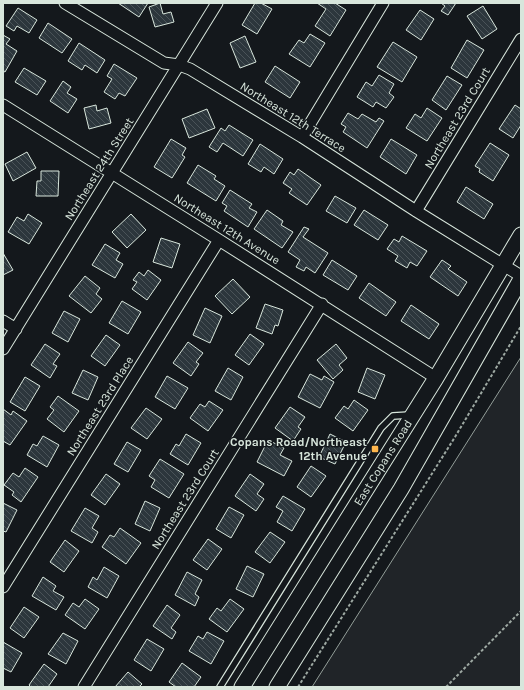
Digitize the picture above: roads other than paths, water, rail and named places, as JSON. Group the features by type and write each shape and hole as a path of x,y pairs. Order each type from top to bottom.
{"main road":[{"name":"East Copans Road","path":"242,687 436,378 521,236"},
{"path":"277,687 401,489 521,279"}],"street":[{"name":"Northeast 12th Terrace","path":"65,3 164,63 179,65 190,69 302,136 416,211 521,276"},
{"name":"Northeast 24th Street","path":"3,349 217,3"},
{"path":"302,136 383,3"},
{"name":"Northeast 23rd Court","path":"416,211 521,39"},
{"name":"Northeast 12th Avenue","path":"5,110 112,172 322,304 436,378"},
{"name":"Northeast 23rd Place","path":"3,587 219,240"},
{"name":"Northeast 23rd Court","path":"84,687 322,304"},
{"path":"3,321 16,329"}],"lane":[{"path":"220,687 381,428 393,416 412,415"}],"place":[{"name":"Copans Road/Northeast 12th Avenue","path":"375,449"}]}
